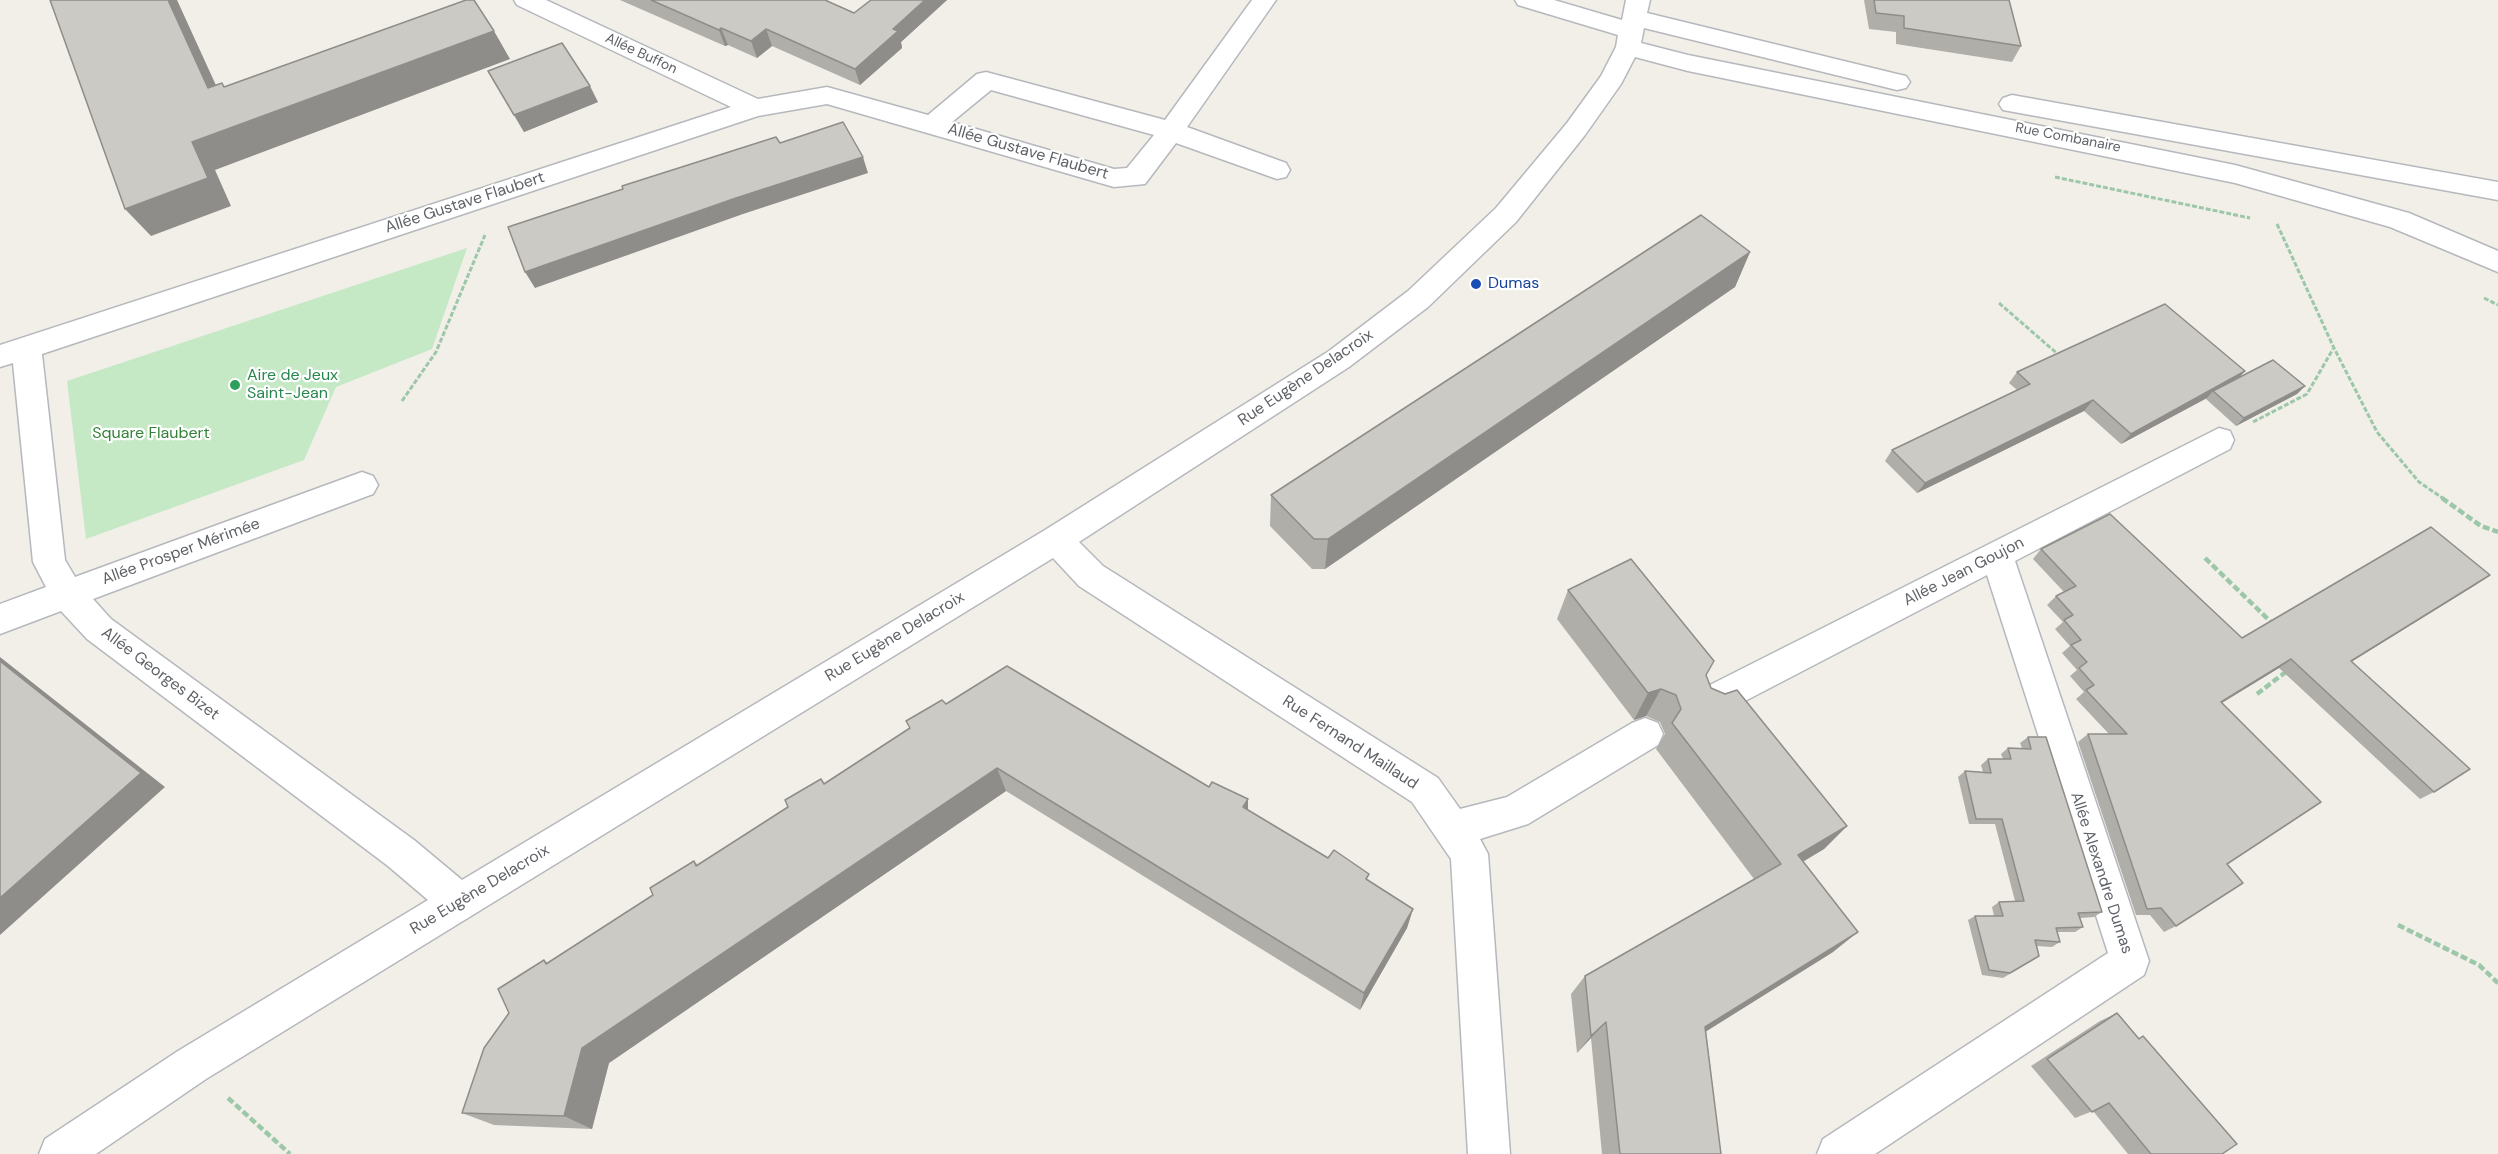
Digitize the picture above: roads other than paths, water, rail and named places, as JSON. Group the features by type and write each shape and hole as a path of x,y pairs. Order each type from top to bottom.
{"street":[{"name":"Allée Buffon","path":"526,0 755,108"},
{"path":"1172,131 1264,0"},
{"name":"Rue Combanaire","path":"1527,0 1923,88 2498,191"},
{"name":"Rue Combanaire","path":"1633,24 1688,63 2235,174 2399,220 2498,262"},
{"name":"Rue Eugène Delacroix","path":"60,1154 192,1065 1056,540 1339,359 1418,299 1506,215 1576,129 1612,78 1633,24"},
{"name":"Allée Gustave Flaubert","path":"934,124 986,80 1172,131 1277,170"},
{"name":"Allée Gustave Flaubert","path":"10,349 755,108 826,95 1114,177 1135,177 1172,131"},
{"name":"Rue Combanaire","path":"2247,146 2398,201 2466,231 2498,249"},
{"name":"Allée Georges Bizet","path":"10,349 50,562 67,594 99,629 401,853 459,902"},
{"name":"Allée Jean Goujon","path":"1708,703 2219,441"},
{"name":"Allée Prosper Mérimée","path":"0,619 362,485"},
{"name":"Rue Fernand Maillaud","path":"1056,540 1091,576 1425,790 1469,854 1489,1154"},
{"name":"Allée Alexandre Dumas","path":"1838,1154 2130,961 1997,555"},
{"path":"1451,829 1515,812 1645,734"}],"place":[{"name":"Dumas","path":"1476,284"},
{"name":"Aire de Jeux Saint-Jean","path":"235,385"}],"park label":[{"name":"Square Flaubert","path":"151,434"}]}
